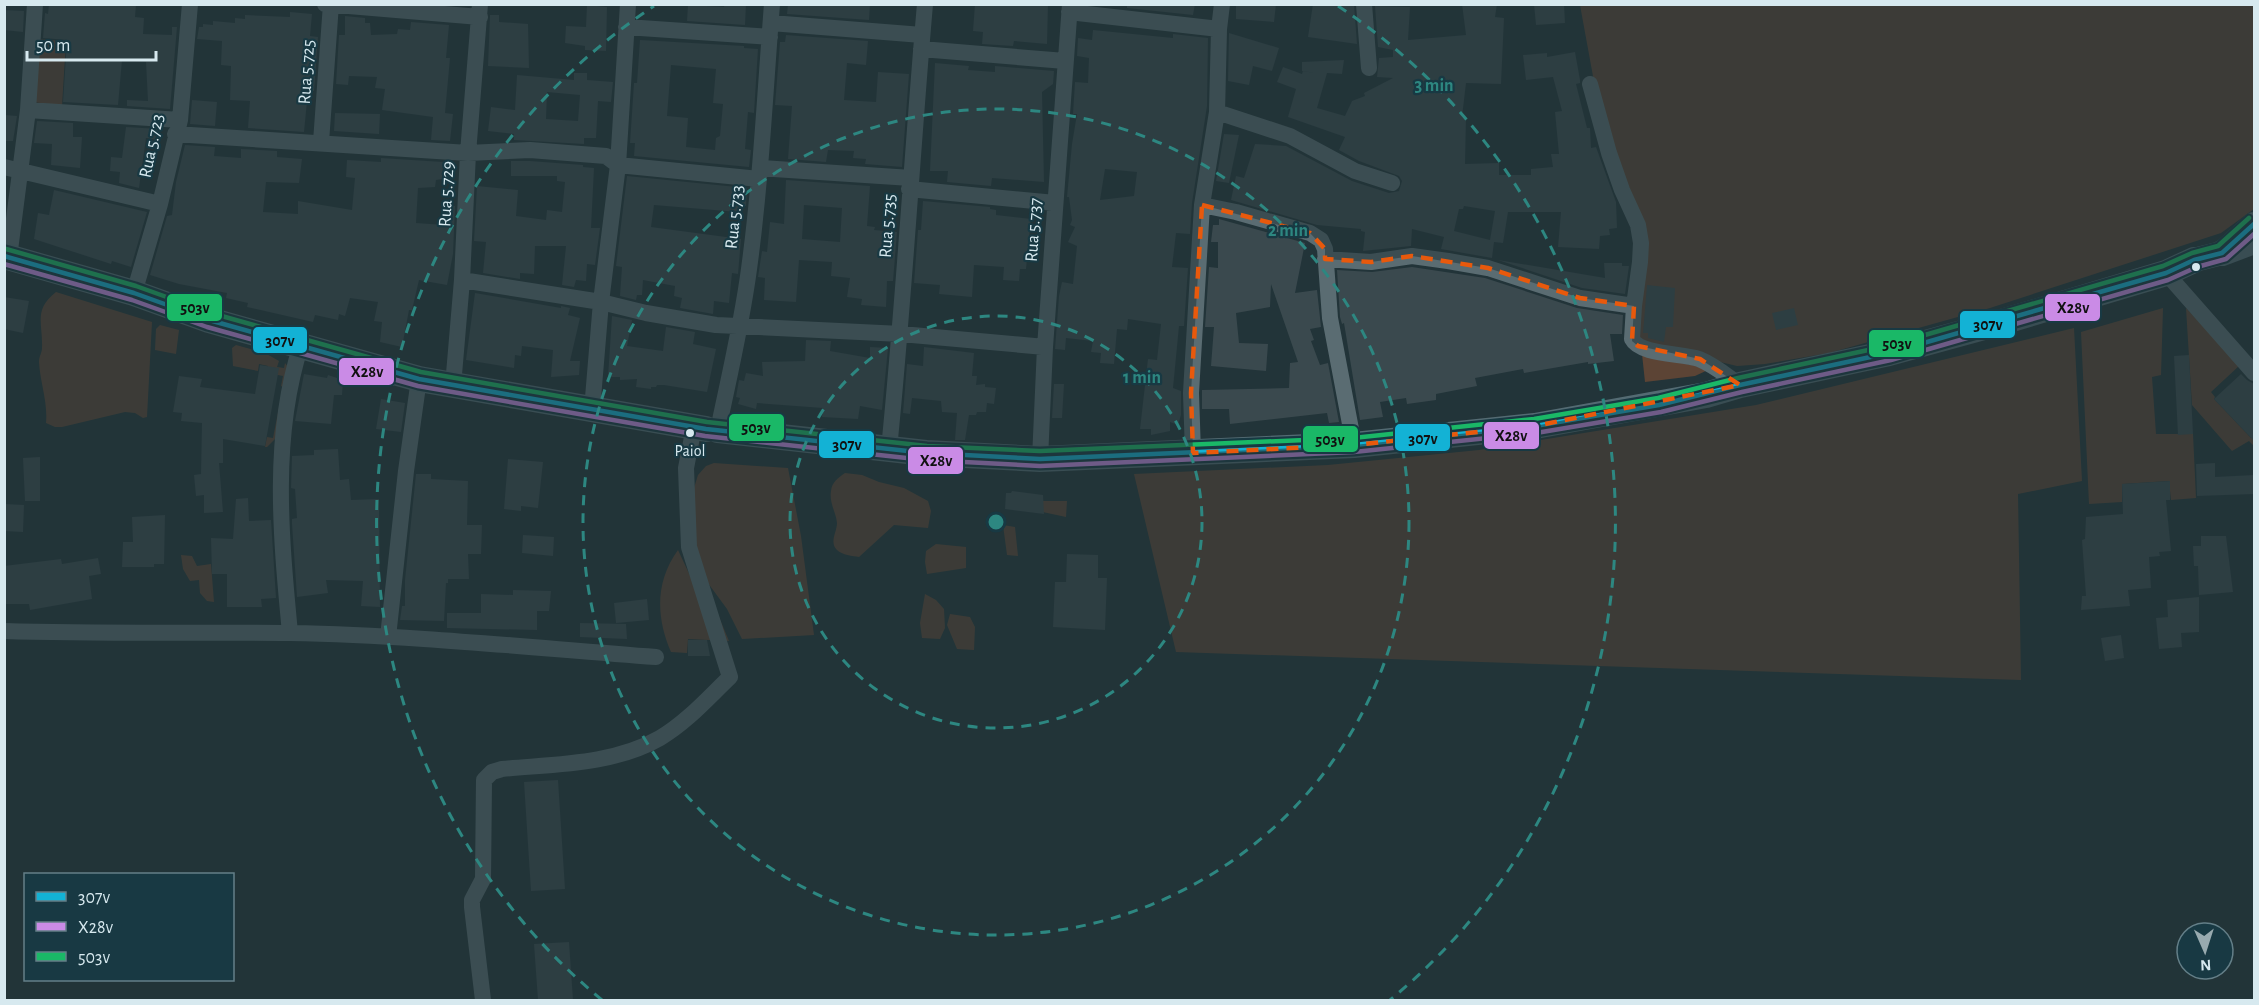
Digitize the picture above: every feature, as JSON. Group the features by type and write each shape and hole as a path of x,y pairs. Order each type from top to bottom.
{"main road":[{"path":"2222,254 2254,224"},
{"path":"7,257 134,293 209,320 419,379 453,386 706,429 890,449 1040,459 1354,445 1535,426 1706,395 1740,384 1890,353 2166,273 2194,260 2222,254 2254,241"}],"street":[{"path":"7,257 28,110 35,4"},
{"name":"Rua 5.723","path":"134,293 160,204 177,127 190,4"},
{"path":"325,4 480,10"},
{"path":"592,410 618,165 628,4"},
{"name":"Rua 5.733","path":"483,1000 472,900 483,879 484,780 492,772 502,769 610,758 659,738 690,716 730,677 689,548 686,468 706,429 740,327 750,268 760,173 772,4"},
{"name":"Rua 5.735","path":"890,449 901,334 910,184 925,4"},
{"path":"1193,453 1191,393 1202,205 1216,112 1222,4"},
{"path":"1364,4 1369,68"},
{"name":"Rua 5.725","path":"321,142 331,5"},
{"path":"1070,8 1219,29"},
{"name":"Rua 5.737","path":"1040,459 1045,347 1070,8"},
{"name":"Rua 5.729","path":"453,386 480,10"},
{"path":"626,27 770,30 922,42 1065,61"},
{"path":"1590,84 1609,153 1638,225 1641,243 1632,339 1638,346 1700,359 1740,384"},
{"path":"28,110 321,142 468,153 530,150 606,156 618,165 910,184 1055,203"},
{"path":"1216,112 1290,136 1355,171 1392,183"},
{"path":"4,167 160,204"},
{"path":"1202,205 1310,233 1321,240 1325,249 1330,318 1354,445"},
{"path":"1325,259 1371,262 1412,256 1448,261 1488,268 1580,298 1634,306"},
{"path":"2166,273 2254,373"},
{"path":"462,280 602,302 646,313 740,327 901,334 1045,347"},
{"path":"290,633 285,583 281,479 286,420 294,368 301,345"},
{"path":"388,637 406,471 419,379"},
{"path":"4,631 94,634 290,633 388,637 656,657"}],"highlighted area":[{"path":"1202,205 1310,233 1325,249 1325,259 1371,262 1412,256 1488,268 1580,298 1634,306 1632,341 1638,346 1700,359 1740,385 1535,426 1354,445 1193,453 1191,393"}],"shaded area":[{"path":"1580,5 2254,5 2254,209 2221,233 1990,308 1829,353 1765,364 1737,366 1645,344 1638,340 1643,262 1599,109"},
{"path":"36,39 66,41 62,106 33,102"},
{"path":"56,292 152,322 147,417 143,418 135,413 125,412 62,427 46,423 46,407 39,362 42,348 41,317 44,305"},
{"path":"2163,308 2161,375 2152,377 2156,434 2193,434 2196,498 2171,500 2169,481 2122,484 2122,502 2089,504 2081,332"},
{"path":"2186,308 2240,365 2211,392 2214,399 2251,438 2254,435 2254,446 2249,441 2232,451 2192,405"},
{"path":"160,325 179,330 176,354 155,350 156,329"},
{"path":"2074,328 2082,481 2018,494 2021,680 1176,652 1134,474 1328,465 1479,450 1756,405"},
{"path":"236,345 265,353 279,361 277,367 284,368 285,363 288,367 277,437 267,447 265,447 267,437 273,438 283,376 268,373 268,366 259,364 258,371 233,366 232,348"},
{"path":"1642,354 1710,369 1695,376 1645,382"},
{"path":"714,463 788,468 801,536 814,635 742,639 727,609 705,579 687,511 698,475 706,466"},
{"path":"845,473 862,475 904,488 928,501 931,511 928,528 894,525 859,557 839,552 834,544 837,523 831,495 834,483"},
{"path":"1038,501 1067,501 1066,517 1038,511"},
{"path":"1003,525 1015,527 1018,556 1007,555"},
{"path":"936,544 966,547 966,568 927,574 926,551"},
{"path":"678,550 693,582 716,610 729,641 688,639 687,653 671,652 663,626 660,600 665,575"},
{"path":"181,555 192,556 197,566 211,564 214,602 207,601 200,593 199,580 190,581 183,569"},
{"path":"925,594 936,600 944,609 945,628 940,639 922,638 920,623"},
{"path":"950,614 970,617 975,627 974,650 957,649 947,625"}],"building":[{"path":"49,4 136,4 135,17 144,18 143,34 172,35 172,27 177,27 170,109 127,106 127,100 148,101 146,62 122,60 118,105 63,102 67,40 43,38 45,13 48,14"},
{"path":"725,4 746,4 745,25 687,21 688,5 724,7"},
{"path":"788,4 870,4 869,20 787,14"},
{"path":"975,4 1048,4 1047,44 1014,41 1013,46 982,44 983,32 973,31"},
{"path":"1127,4 1195,4 1193,15 1127,8"},
{"path":"1276,4 1274,22 1236,19 1236,5"},
{"path":"1313,4 1354,4 1357,44 1308,37"},
{"path":"1462,4 1497,4 1495,17 1504,18 1501,84 1466,83 1462,117 1466,117 1465,164 1499,163 1499,175 1531,175 1531,169 1553,167 1551,154 1559,154 1555,112 1562,111 1553,77 1526,80 1523,55 1547,53 1547,57 1575,52 1580,80 1580,83 1576,84 1587,128 1590,128 1591,148 1596,147 1616,202 1617,228 1609,229 1610,235 1600,236 1599,249 1558,247 1561,212 1508,212 1503,243 1494,242 1492,258 1441,249 1444,237 1412,229 1411,246 1363,251 1365,232 1361,229 1317,225 1231,200 1236,176 1244,178 1255,144 1286,146 1352,181 1389,193 1399,191 1402,181 1399,176 1359,161 1339,150 1345,137 1288,117 1296,89 1277,82 1283,67 1302,74 1302,62 1344,60 1342,74 1327,73 1317,108 1345,116 1352,101 1365,96 1364,93 1393,78 1377,77 1379,58 1393,57 1393,50 1378,47 1375,6 1410,7 1408,40 1466,35","holes":["1464,206 1495,211 1490,240 1454,231 1459,209 1463,209"]},
{"path":"1534,4 1564,4 1565,23 1536,25"},
{"path":"587,5 607,7 606,51 585,50 585,46 565,43 566,26 586,27"},
{"path":"4,10 24,11 23,32 4,30"},
{"path":"290,12 312,14 310,36 318,37 314,91 308,91 304,132 248,128 250,101 230,100 231,66 221,65 222,41 197,39 199,27 203,27 203,24 213,25 213,21 235,23 235,18 245,19 245,15 290,17"},
{"path":"490,15 499,15 499,22 528,24 529,68 488,66"},
{"path":"345,16 365,18 365,23 370,23 371,35 397,34 398,29 410,30 411,22 449,25 446,58 450,58 445,113 453,114 450,141 431,140 433,117 382,110 385,89 375,88 377,77 349,76 348,85 336,84 339,35 345,35"},
{"path":"1093,30 1173,38 1173,34 1208,38 1207,106 1192,203 1190,234 1176,233 1172,267 1188,268 1184,326 1179,326 1173,388 1181,391 1181,415 1178,425 1170,422 1170,431 1151,435 1151,429 1140,429 1148,359 1157,360 1161,324 1128,319 1127,330 1117,329 1114,364 1100,363 1101,353 1091,352 1093,341 1066,338 1065,350 1055,349 1059,296 1062,282 1073,284 1077,246 1068,242 1075,227 1070,225 1072,220 1069,197 1067,197 1077,114 1073,114 1075,82 1088,83 1089,58 1077,56 1078,38 1092,40","holes":["1105,169 1137,172 1134,196 1100,200"]},
{"path":"1229,33 1279,48 1272,71 1253,66 1249,85 1228,81"},
{"path":"786,35 868,41 866,65 847,63 844,100 876,102 878,72 909,74 902,167 865,164 866,159 853,158 854,151 828,150 826,162 788,159 792,106 775,105 780,42 785,42"},
{"path":"640,40 744,46 744,48 758,49 754,113 748,112 745,149 751,150 749,167 634,156 635,143 630,143 634,83 637,83","holes":["671,65 716,69 713,103 723,104 720,136 716,138 715,150 686,147 688,118 667,116"]},
{"path":"935,63 969,66 968,70 995,72 995,66 1054,71 1053,84 1042,92 1044,182 992,178 991,186 947,182 948,171 930,171"},
{"path":"574,73 587,73 587,80 613,82 611,102 598,101 596,138 584,138 584,144 514,140 514,134 488,131 491,107 515,110 517,75 574,80","holes":["547,92 580,95 578,121 546,119"]},
{"path":"192,100 217,102 215,126 190,124"},
{"path":"335,113 380,114 379,134 334,131"},
{"path":"4,115 17,116 13,141 4,141"},
{"path":"37,121 73,123 73,137 82,137 80,168 51,165 52,144 34,143"},
{"path":"126,127 159,129 158,140 146,138 139,188 119,183 120,172 110,171 111,157 122,158"},
{"path":"1224,134 1239,135 1229,183 1216,181"},
{"path":"185,145 215,147 214,156 241,158 241,149 277,151 277,157 302,159 299,183 266,182 263,212 298,214 298,201 352,210 355,178 346,177 347,160 381,162 381,158 443,162 442,179 436,180 435,187 418,188 416,223 444,225 445,205 455,206 453,254 447,285 419,280 412,310 409,310 402,347 380,342 382,322 374,321 378,302 350,298 345,316 339,314 338,320 315,315 313,322 247,307 248,303 226,298 227,293 179,284 150,275 167,216 172,215 176,182"},
{"path":"511,161 583,165 583,167 594,168 591,228 600,228 595,265 587,264 586,281 576,280 574,287 562,285 566,246 535,246 534,274 520,273 520,279 483,273 486,242 474,241 477,186 518,190 516,216 546,220 547,210 562,212 565,182 557,181 557,176 511,176"},
{"path":"627,176 747,188 746,206 739,206 738,212 654,205 651,227 741,239 738,274 732,273 729,303 714,301 713,314 680,308 682,298 674,296 675,286 643,280 642,295 637,295 636,300 620,296 622,267 616,266"},
{"path":"786,180 870,186 867,226 875,227 874,230 897,232 893,281 887,281 886,307 861,305 862,299 847,297 850,278 831,276 832,262 799,260 796,302 764,300 765,278 758,277 762,251 767,252 770,222 784,224","holes":["804,205 842,208 840,242 802,239"]},
{"path":"54,190 147,212 131,267 112,261 111,264 34,239 38,213 49,215"},
{"path":"923,201 990,207 996,210 996,215 1031,219 1026,269 1020,269 1019,281 1003,280 1004,267 974,265 972,297 939,294 940,285 914,283 918,230 921,230"},
{"path":"1219,219 1305,243 1295,293 1317,290 1321,327 1310,329 1314,340 1311,341 1320,365 1328,363 1339,422 1329,423 1327,413 1230,424 1229,409 1202,409 1202,390 1289,388 1290,363 1298,362 1271,284 1270,307 1236,313 1239,343 1268,344 1266,371 1211,366 1214,327 1205,327 1209,267 1218,268 1218,242 1211,242 1213,225 1219,225"},
{"path":"1498,260 1605,278 1604,263 1622,263 1622,266 1629,266 1625,294 1582,288"},
{"path":"1412,267 1485,278 1577,308 1623,315 1622,334 1610,334 1614,361 1588,364 1588,362 1524,373 1523,369 1475,378 1477,386 1436,394 1436,400 1407,404 1406,398 1380,402 1383,417 1360,420 1344,323 1342,324 1340,317 1337,270 1372,272"},
{"path":"1647,285 1675,288 1673,327 1666,327 1664,342 1648,338 1648,333 1643,333"},
{"path":"475,293 570,308 568,315 580,318 570,361 580,361 579,375 551,377 553,350 522,346 521,356 515,355 514,368 466,360"},
{"path":"4,297 29,301 23,333 4,329"},
{"path":"1794,308 1798,325 1776,330 1772,313"},
{"path":"612,316 632,320 627,346 663,351 666,327 695,332 693,344 716,349 707,392 664,385 657,385 651,389 636,387 637,379 620,380 620,377 608,377"},
{"path":"806,340 831,341 830,351 870,358 870,347 888,348 882,410 860,406 858,419 822,417 823,408 757,403 756,409 738,404 740,398 736,397 739,380 744,381 746,373 763,376 762,362 805,361"},
{"path":"924,347 974,353 972,376 977,376 976,385 985,384 985,387 996,388 994,404 987,403 986,412 969,415 965,440 955,440 957,413 942,412 941,401 912,398 910,414 903,413 907,364 923,366"},
{"path":"2189,355 2193,434 2178,435 2174,356"},
{"path":"260,365 279,368 265,446 223,439 223,463 219,463 223,512 204,513 204,495 196,496 194,475 201,474 202,423 181,421 182,413 173,412 179,376 202,379 200,387 255,394"},
{"path":"304,374 327,378 328,375 343,380 342,395 334,395 331,424 295,421"},
{"path":"2241,374 2254,384 2254,441 2214,399"},
{"path":"1054,384 1064,384 1062,418 1052,418"},
{"path":"381,399 405,403 401,432 376,429"},
{"path":"338,449 340,480 349,479 351,500 379,499 380,607 361,606 363,581 326,580 328,593 297,597 292,519 297,518 295,489 291,488 292,456 314,455 314,450"},
{"path":"40,457 40,501 25,501 23,458"},
{"path":"508,459 543,462 538,508 521,506 521,511 504,509"},
{"path":"2215,463 2215,477 2254,475 2254,494 2197,496 2196,464"},
{"path":"416,474 431,474 431,479 468,481 467,525 482,525 481,554 468,554 469,579 448,579 446,583 444,621 400,620 402,606 405,606 405,580"},
{"path":"2170,481 2170,500 2166,500 2171,551 2159,552 2160,556 2149,557 2151,588 2128,590 2130,606 2081,610 2082,596 2086,596 2082,540 2085,539 2086,517 2123,514 2122,484"},
{"path":"1012,491 1043,495 1044,514 1005,509 1006,493"},
{"path":"248,498 249,521 271,520 276,598 261,599 262,607 227,607 227,574 212,574 211,538 233,539 236,499"},
{"path":"4,504 24,505 23,532 4,531"},
{"path":"165,515 164,564 154,564 154,567 122,567 123,542 133,542 132,517"},
{"path":"523,535 554,537 553,556 522,553"},
{"path":"2201,536 2226,536 2233,592 2199,595 2198,566 2194,566 2193,546 2201,546"},
{"path":"1067,554 1098,555 1098,578 1107,578 1105,630 1053,627 1055,582 1066,582"},
{"path":"98,558 101,574 89,576 92,599 30,610 29,604 4,604 4,566 61,559 62,564"},
{"path":"513,590 551,591 549,611 537,611 537,630 447,628 447,613 481,613 481,594 513,595"},
{"path":"2199,597 2199,632 2181,633 2182,647 2159,649 2156,618 2168,617 2167,600"},
{"path":"647,599 649,620 616,623 614,603"},
{"path":"580,623 626,624 627,639 580,637"},
{"path":"2121,635 2124,658 2105,661 2101,638"},
{"path":"688,640 707,640 710,656 688,656"},
{"path":"558,780 565,889 531,891 524,782"},
{"path":"569,942 573,1000 538,1000 534,944"}],"transit line":[{"name":"503v","path":"6,249 136,286 211,313 421,372 707,422 927,446 1040,451 1353,438 1534,419 1658,398 1887,346 2163,266 2192,253 2218,246 2249,218"},
{"name":"307v","path":"4,256 134,293 209,320 419,379 706,429 926,453 1040,459 1354,445 1535,426 1659,405 1889,353 2166,273 2194,260 2222,253 2254,224"},
{"name":"X28v","path":"4,264 132,300 207,327 418,386 705,436 925,460 1040,466 1354,452 1536,433 1661,412 1891,360 2168,280 2197,267 2226,259 2254,234"}],"place":[{"name":"Paiol","path":"690,433"}]}
